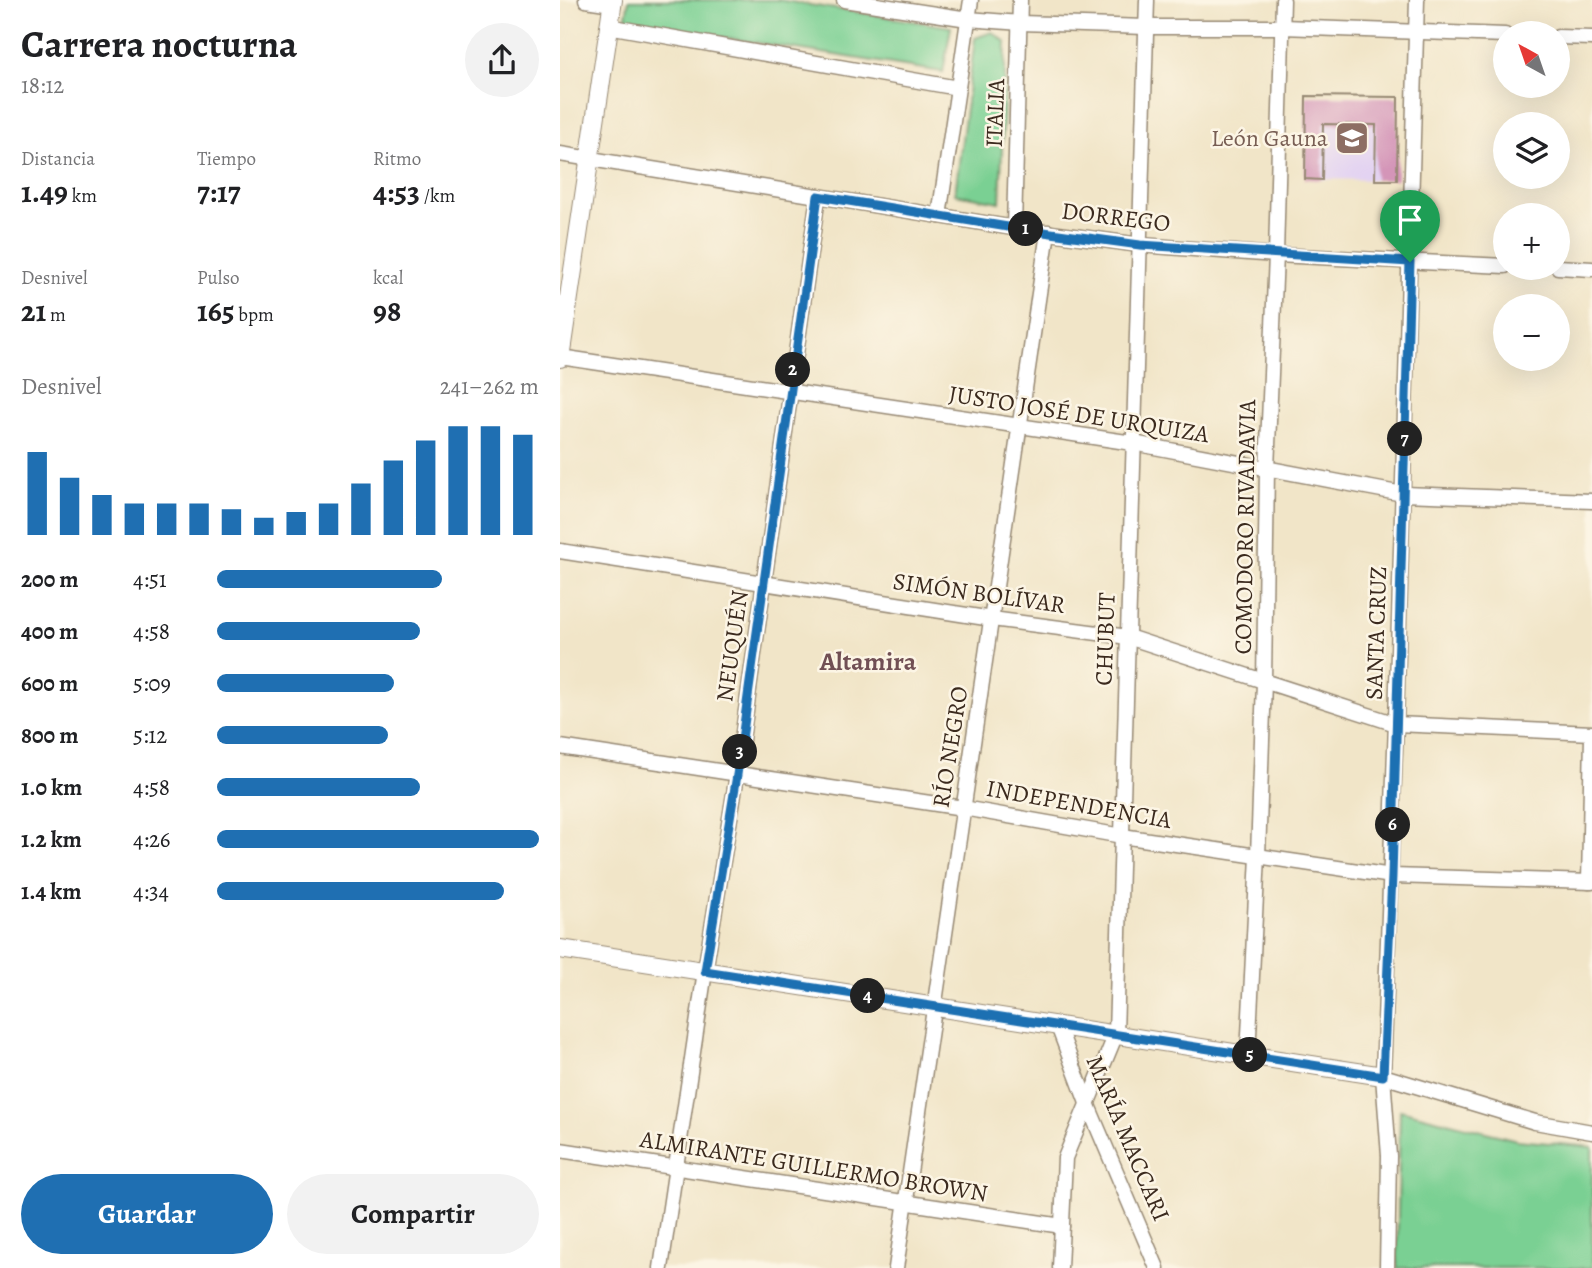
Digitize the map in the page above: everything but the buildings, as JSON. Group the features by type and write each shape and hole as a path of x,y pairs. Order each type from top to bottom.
{"main road":[{"path":"560,357 612,2"},
{"path":"560,949 1383,1076"}],"street":[{"path":"586,0 612,2"},
{"path":"844,0 968,19 1021,23 1282,27 1493,35"},
{"path":"939,216 971,0"},
{"name":"ITALIA","path":"1014,228 1020,0"},
{"name":"CHUBUT","path":"1059,1268 1065,1158 1116,1034 1147,0"},
{"name":"COMODORO RIVADAVIA","path":"1248,1055 1264,682 1267,468 1283,0"},
{"name":"SANTA CRUZ","path":"1387,1268 1389,1156 1383,1076 1392,876 1417,0"},
{"path":"608,26 958,88"},
{"path":"1570,37 1592,38"},
{"name":"DORREGO","path":"560,155 1014,228 1140,245 1276,255 1493,265"},
{"name":"NEUQUÉN","path":"661,1268 737,775 818,196"},
{"name":"RÍO NEGRO","path":"896,1268 1048,232"},
{"path":"1570,268 1592,269"},
{"name":"JUSTO JOSÉ DE URQUIZA","path":"560,357 1133,443 1403,494 1592,501"},
{"name":"SIMÓN BOLÍVAR","path":"560,551 1128,638 1396,724 1592,735"},
{"path":"1590,882 1592,735"},
{"name":"INDEPENDENCIA","path":"560,747 1392,876 1590,882"},
{"name":"MARÍA MACCARI","path":"1058,1026 1087,1103 1157,1268"},
{"path":"1383,1076 1535,1122 1592,1132"},
{"name":"ALMIRANTE GUILLERMO BROWN","path":"560,1150 1062,1226"}],"shaded area":[{"name":"León Gauna","path":"1306,96 1398,97 1397,180 1305,179"}],"green space":[{"path":"629,0 778,0 951,27 943,72 625,22"},
{"path":"992,32 1006,42 1000,202 955,194 975,38"},
{"path":"1400,1110 1517,1140 1592,1147 1592,1268 1397,1268"}],"place":[{"name":"León Gauna","path":"1352,138"}],"district":[{"name":"Altamira","path":"868,661"}],"route":[{"path":"818,196 1014,228 1140,245 1410,262 1392,876 1383,1076 705,971 737,775 818,196"}]}
